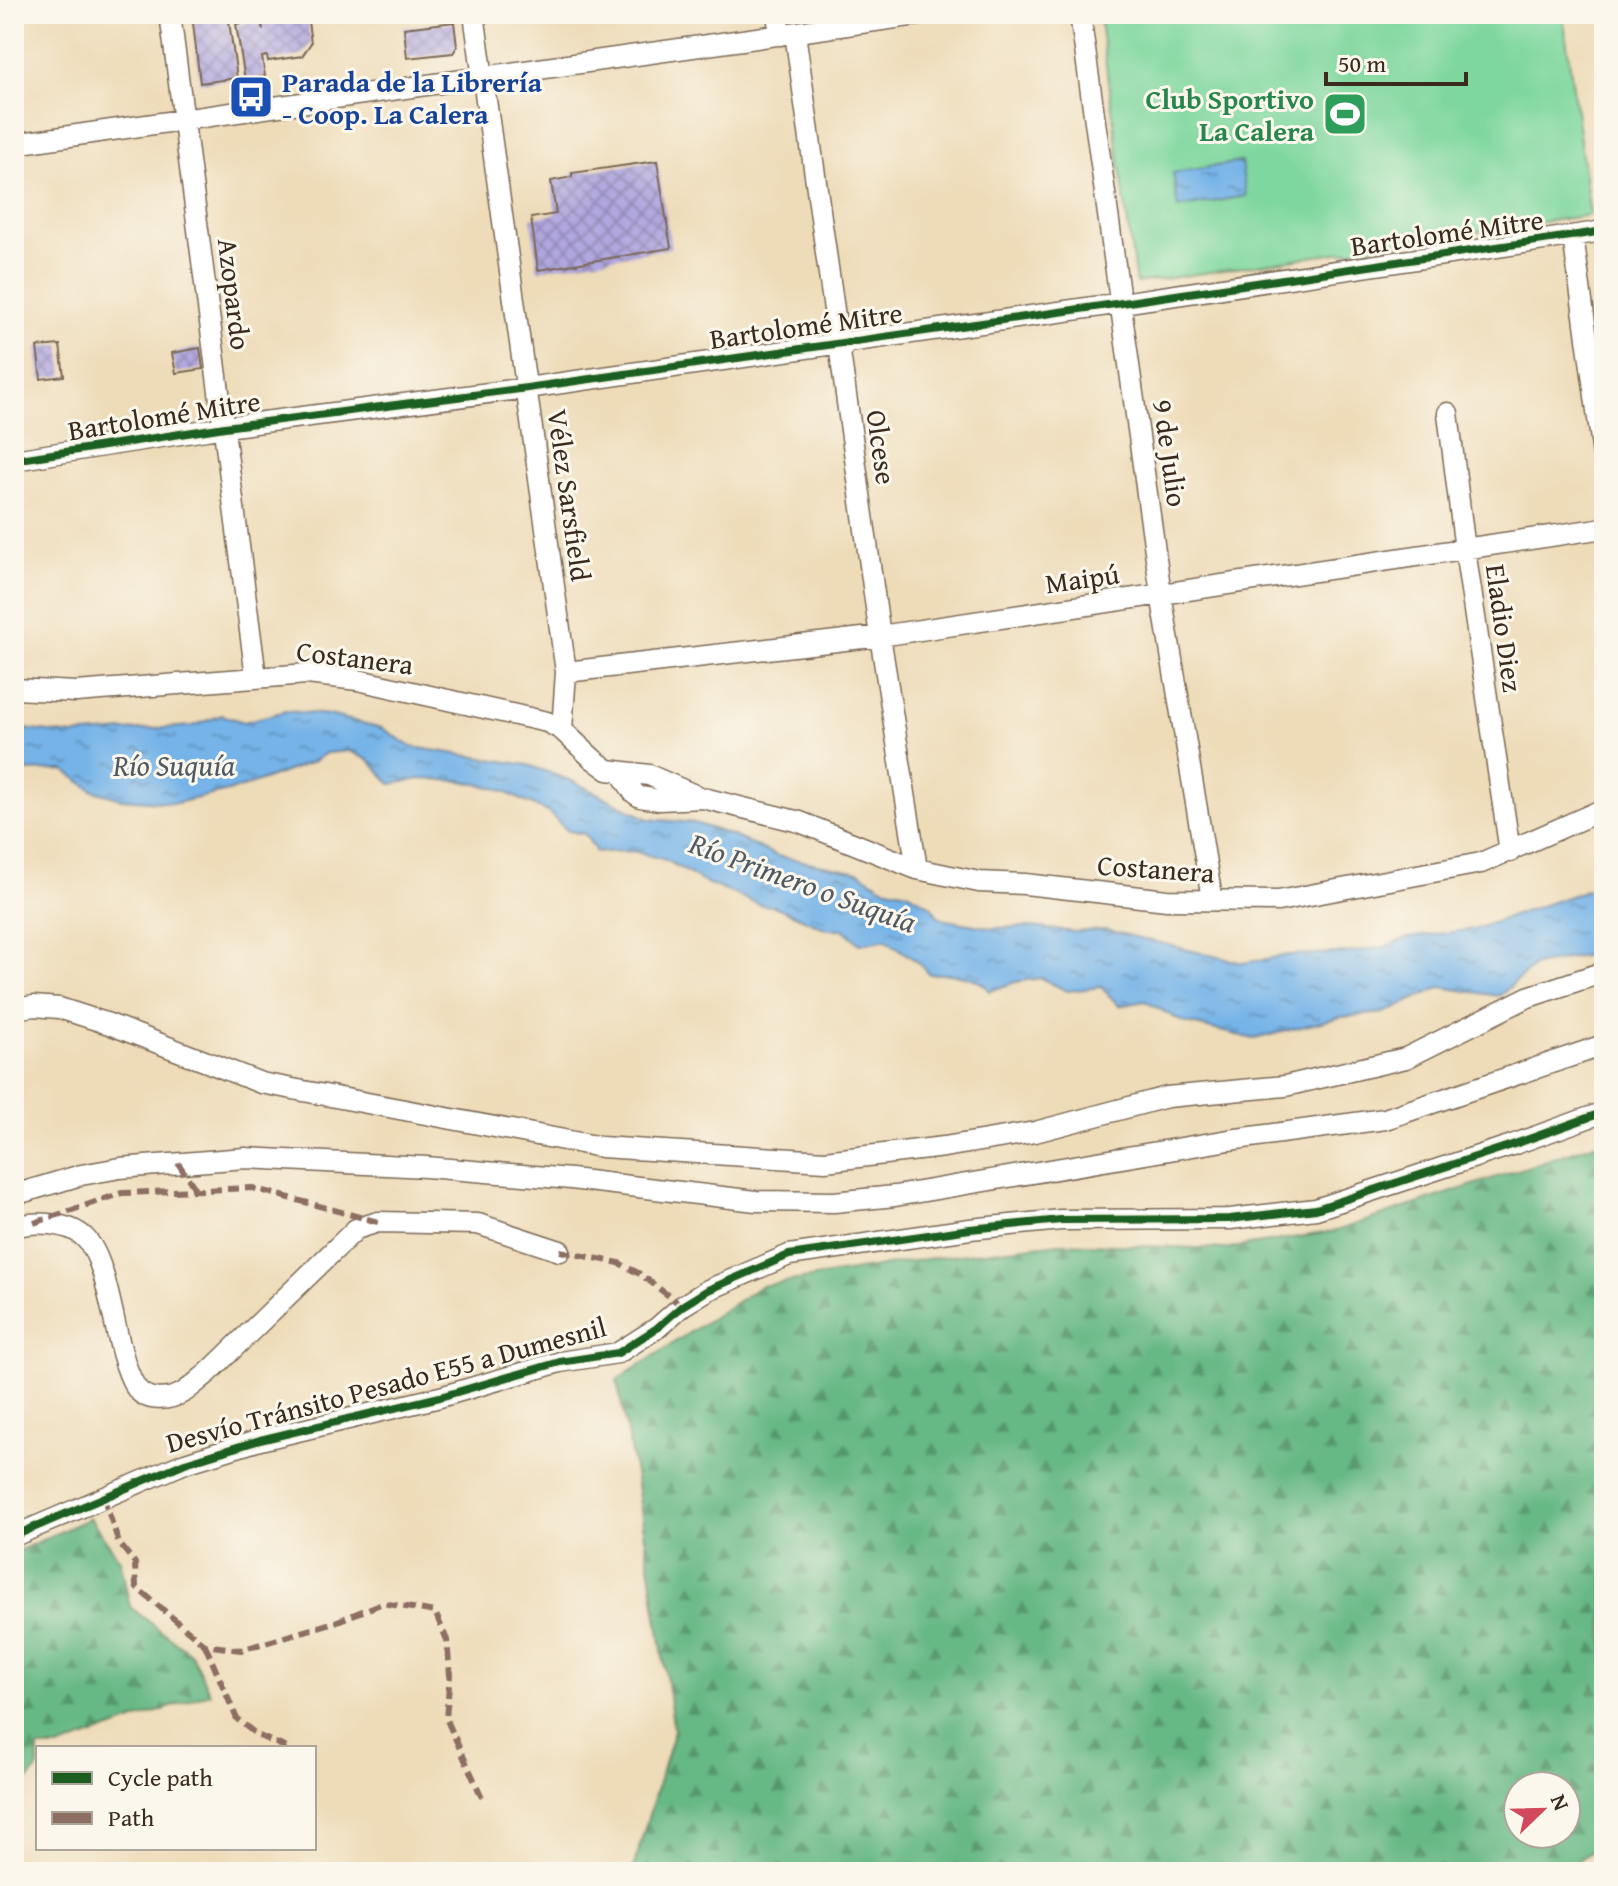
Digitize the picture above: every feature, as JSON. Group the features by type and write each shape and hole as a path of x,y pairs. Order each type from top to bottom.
{"street":[{"name":"Azopardo","path":"170,14 256,677"},
{"name":"Vélez Sarsfield","path":"474,14 566,672 562,730"},
{"name":"Olcese","path":"777,14 787,34 839,342 880,636 917,869"},
{"path":"14,144 924,14"},
{"name":"9 de Julio","path":"1080,14 1161,594 1212,899"},
{"name":"Bartolomé Mitre","path":"14,460 225,427 527,388 1604,231"},
{"path":"1573,236 1604,462"},
{"name":"Eladio Diez","path":"1448,413 1510,852"},
{"name":"Maipú","path":"566,672 880,636 1604,528"},
{"name":"Costanera","path":"14,689 76,692 307,674 358,680 534,719 562,730 608,770 621,773 640,797 659,800 703,798 800,822 917,869 979,882 1167,900 1256,902 1314,896 1481,863 1604,809"},
{"path":"14,1009 34,1006 59,1008 109,1024 261,1083 601,1147 825,1161 944,1147 1035,1132 1167,1097 1285,1086 1406,1058 1528,997 1604,972"},
{"path":"14,1195 81,1175 120,1168 245,1158 426,1167 571,1179 756,1201 834,1202 895,1196 1198,1145 1385,1119 1604,1045"},
{"name":"Desvío Tránsito Pesado E55 a Dumesnil","path":"14,1536 185,1463 260,1440 440,1397 560,1362 618,1353 708,1290 789,1255 970,1229 1061,1220 1230,1219 1316,1209 1604,1112"},
{"path":"14,1227 34,1223 59,1226 84,1236 98,1257 135,1388 148,1397 162,1400 182,1394 208,1373 356,1229 378,1222 478,1224 560,1251"}],"green space":[{"name":"Club Sportivo La Calera","path":"1099,14 1563,14 1590,215 1136,283"},
{"path":"1604,1141 1604,1842 1561,1872 632,1872 674,1730 637,1484 617,1380 761,1286 925,1259 1060,1243 1225,1249 1336,1231"},
{"path":"90,1518 120,1560 130,1607 191,1654 210,1693 64,1746 36,1746 36,1771 14,1799 14,1553"}],"water":[{"path":"1241,162 1246,196 1178,208 1173,173"},
{"name":"Río Suquía","path":"286,711 329,715 382,728 412,747 528,765 572,781 648,819 695,823 777,856 859,872 883,887 908,892 946,920 992,928 1031,927 1074,932 1106,930 1243,963 1289,955 1346,953 1384,947 1407,938 1475,929 1604,884 1604,952 1535,965 1499,996 1441,987 1384,1013 1341,1017 1254,1039 1183,1022 1145,1001 1119,1006 1101,987 1067,991 1041,978 1015,982 990,991 971,978 929,974 886,939 860,944 843,929 827,929 774,906 761,905 704,882 666,860 633,851 596,852 585,834 568,831 548,812 496,788 462,781 420,779 391,784 369,760 350,751 326,753 312,762 241,788 176,803 122,799 94,791 64,770 14,771 14,725 73,735 193,726 222,715 244,722"}],"building":[{"path":"192,14 228,14 237,78 200,83"},
{"path":"261,14 307,14 311,43 302,56 268,61 267,56 262,57 265,76 245,80 236,24 260,20 263,30"},
{"path":"454,22 457,47 453,53 407,58 404,28"},
{"path":"657,161 671,248 538,270 531,218 556,214 551,181 572,177 572,173"},
{"path":"60,345 64,376 41,379 37,347"},
{"path":"200,348 203,369 176,373 172,353"}],"marked path":[{"path":"178,1163 196,1190"},
{"path":"34,1223 122,1193 253,1188 378,1222"},
{"path":"560,1251 619,1263 640,1274 682,1306"},
{"path":"103,1496 119,1543 135,1563 136,1587 205,1645 241,1650 335,1622 383,1603 435,1612 447,1640 450,1675 446,1718 484,1802"},
{"path":"205,1645 237,1719 257,1735 282,1746"}],"cycle path":[{"path":"14,460 225,427 527,388 1604,231"},
{"path":"14,1536 185,1463 260,1440 440,1397 560,1362 618,1353 708,1290 789,1255 970,1229 1061,1220 1230,1219 1316,1209 1604,1112"}],"place":[{"name":"Parada de la Librería - Coop. La Calera","path":"251,97"},
{"name":"Club Sportivo La Calera","path":"1345,114"}],"water label":[{"name":"Río Primero o Suquía","path":"803,882"}]}
